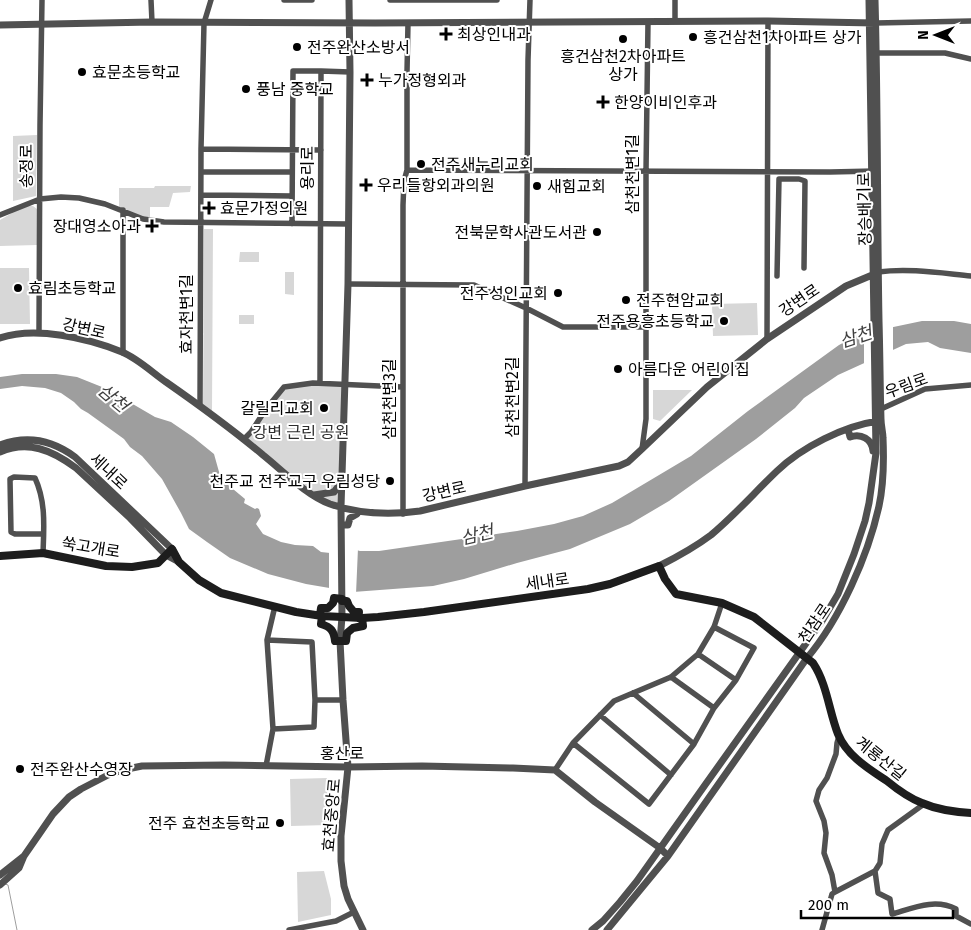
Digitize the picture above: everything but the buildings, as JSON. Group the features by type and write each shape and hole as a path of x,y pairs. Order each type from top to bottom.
{"main road":[{"name":"세내로","path":"172,548 179,562 199,580 221,593 296,612 360,618 424,612 588,589 610,584 659,566"},
{"name":"쑥고개로","path":"0,556 43,553 106,566 132,567 158,563 172,548"},
{"name":"천잠로","path":"659,566 665,580 676,594 722,603 754,617 804,655"},
{"path":"334,598 342,602 347,601 354,612 359,612 362,626 353,628 348,633 346,641 335,640 334,633 329,626 321,624 321,608 328,608 333,603 334,598"},
{"name":"계룡산길","path":"804,655 817,670 824,686 832,718 847,750 860,762 909,797 937,808 971,813"}],"street":[{"name":"송정로","path":"40,332 42,0"},
{"path":"151,0 152,22"},
{"name":"효자천변1길","path":"200,406 200,195 204,23 210,0"},
{"path":"284,0 312,0"},
{"path":"349,0 348,284 344,384 342,525 348,525 350,518 357,512"},
{"path":"390,0 497,0"},
{"name":"삼천천변2길","path":"525,486 530,0"},
{"path":"675,0 675,22"},
{"name":"장승배기로","path":"869,0 876,53 874,171"},
{"name":"장승배기로","path":"875,0 873,23 876,273"},
{"path":"0,25 152,22 768,21 873,23 971,21"},
{"path":"768,21 768,339"},
{"name":"삼천천변1길","path":"642,449 646,419 648,22"},
{"name":"삼천천변3길","path":"402,514 403,205 404,181 407,170 408,23"},
{"path":"876,53 946,53 971,59"},
{"path":"292,224 293,71 350,72"},
{"name":"용리로","path":"320,383 321,72"},
{"path":"201,149 321,150"},
{"path":"407,170 874,171"},
{"path":"201,172 292,172"},
{"path":"777,276 779,178 799,178 805,181 804,268"},
{"path":"200,195 292,196"},
{"path":"0,215 40,199 61,197 79,198 105,204 143,219 164,222 348,224"},
{"path":"123,210 123,352"},
{"path":"876,273 894,270 971,276"},
{"name":"천잠로","path":"608,930 668,856 804,655 838,594 854,554 870,503 875,467 879,407 876,273"},
{"name":"강변로","path":"0,338 40,332 92,342 123,352 200,406 314,495 341,508 357,512 402,514 619,466 628,462 707,387 768,339 846,286 876,273"},
{"path":"348,284 474,285 563,327 646,327"},
{"path":"244,439 284,387 313,383 402,387"},
{"name":"우림로","path":"879,407 925,389 971,385"},
{"name":"천잠로","path":"592,930 620,902 637,881 772,690 804,655 814,650 845,601 864,556 879,505 884,468 883,435 878,421"},
{"name":"세내로","path":"659,566 686,552 710,535 740,509 788,461 832,435 878,421"},
{"path":"848,429 850,437 854,435 861,436 868,440 876,453"},
{"name":"세내로","path":"0,445 12,440 34,440 66,450 172,548"},
{"name":"세내로","path":"0,452 12,448 36,448 50,452 66,461 130,518 166,555 179,562"},
{"path":"43,534 15,534 11,532 10,480 14,477 35,478 40,491 44,514 43,553"},
{"path":"314,495 334,492 342,482"},
{"name":"효천중앙로","path":"342,525 342,617 340,641 348,767 340,836 341,861 344,886 348,899 363,930"},
{"path":"668,856 660,848 554,770 573,742 614,701 671,677 698,654 714,627 722,603"},
{"path":"266,766 273,729 267,640 274,606"},
{"path":"573,742 649,804 694,744 714,708 736,680 754,648 714,627"},
{"path":"267,640 312,642 315,700 314,727 273,729"},
{"path":"698,654 736,680"},
{"path":"671,677 714,708"},
{"path":"633,693 694,744"},
{"path":"315,700 343,700"},
{"path":"600,715 671,775"},
{"path":"835,892 824,853 826,833 824,821 816,801 819,790 827,778 836,754 839,736"},
{"path":"836,754 847,750"},
{"name":"홍산로","path":"0,885 6,874 24,856 53,814 69,798 81,788 122,770 142,766 266,766 467,767 554,770"},
{"path":"822,930 832,894 875,871 880,863 882,844 888,830 924,804"},
{"path":"875,871 878,893 890,899 892,914 926,904 947,904 956,909 956,916 971,924"},
{"path":"289,930 336,921 354,912"}],"green space":[{"path":"37,135 36,196 13,201 13,136"},
{"path":"155,186 191,186 190,192 173,193 169,207 150,207 150,220 119,209 119,188 154,188"},
{"path":"24,206 33,206 37,209 37,245 0,246 0,220"},
{"path":"204,229 213,229 212,411 203,405"},
{"path":"240,252 259,252 259,262 239,262"},
{"path":"0,268 29,268 30,324 0,324"},
{"path":"285,272 294,272 294,295 285,294"},
{"path":"757,303 758,335 713,336 712,304"},
{"path":"239,315 254,315 254,324 239,324"},
{"name":"강변 근린 공원","path":"344,384 341,507 319,498 244,439 284,387"},
{"path":"653,390 692,390 660,421 653,419"},
{"path":"327,778 328,825 291,826 290,779"},
{"path":"324,871 331,899 331,915 298,922 297,872"}],"water":[{"name":"삼천","path":"922,321 954,321 971,324 971,353 940,348 928,342 906,344 838,375 804,398 795,408 756,439 669,501 630,524 570,549 433,586 353,592 306,584 268,574 230,558 189,529 162,479 142,456 130,447 124,439 74,402 61,393 45,388 22,386 0,389 0,377 22,374 56,374 77,377 107,389 155,417 171,422 214,454 221,479 245,499 244,503 259,509 261,516 256,524 263,534 281,542 313,546 321,552 330,553 341,546 360,551 379,551 517,531 583,516 612,503 691,456 748,411 839,345 860,334"}],"pier":[{"path":"893,325 893,352 864,366 864,331"},
{"path":"341,544 358,548 356,594 329,591 329,551"}],"waterway":[{"path":"5,884 8,885 17,930"}],"place":[{"name":"최상인내과","path":"446,34"},
{"name":"흥건삼천1차아파트 상가","path":"693,37"},
{"name":"흥건삼천2차아파트 상가","path":"623,39"},
{"name":"전주완산소방서","path":"297,47"},
{"name":"효문초등학교","path":"82,72"},
{"name":"누가정형외과","path":"367,80"},
{"name":"풍남 중학교","path":"246,89"},
{"name":"한양이비인후과","path":"603,102"},
{"name":"전주새누리교회","path":"421,164"},
{"name":"우리들항외과의원","path":"366,185"},
{"name":"새힘교회","path":"537,186"},
{"name":"효문가정의원","path":"209,208"},
{"name":"장대영소아과","path":"152,226"},
{"name":"전북문학사관도서관","path":"597,232"},
{"name":"효림초등학교","path":"18,288"},
{"name":"전주성인교회","path":"558,293"},
{"name":"전주현암교회","path":"626,300"},
{"name":"전주용흥초등학교","path":"724,321"},
{"name":"아름다운 어린이집","path":"618,369"},
{"name":"갈릴리교회","path":"324,408"},
{"name":"천주교 전주교구 우림성당","path":"390,481"},
{"name":"전주완산수영장","path":"20,769"},
{"name":"전주 효천초등학교","path":"280,823"}]}
